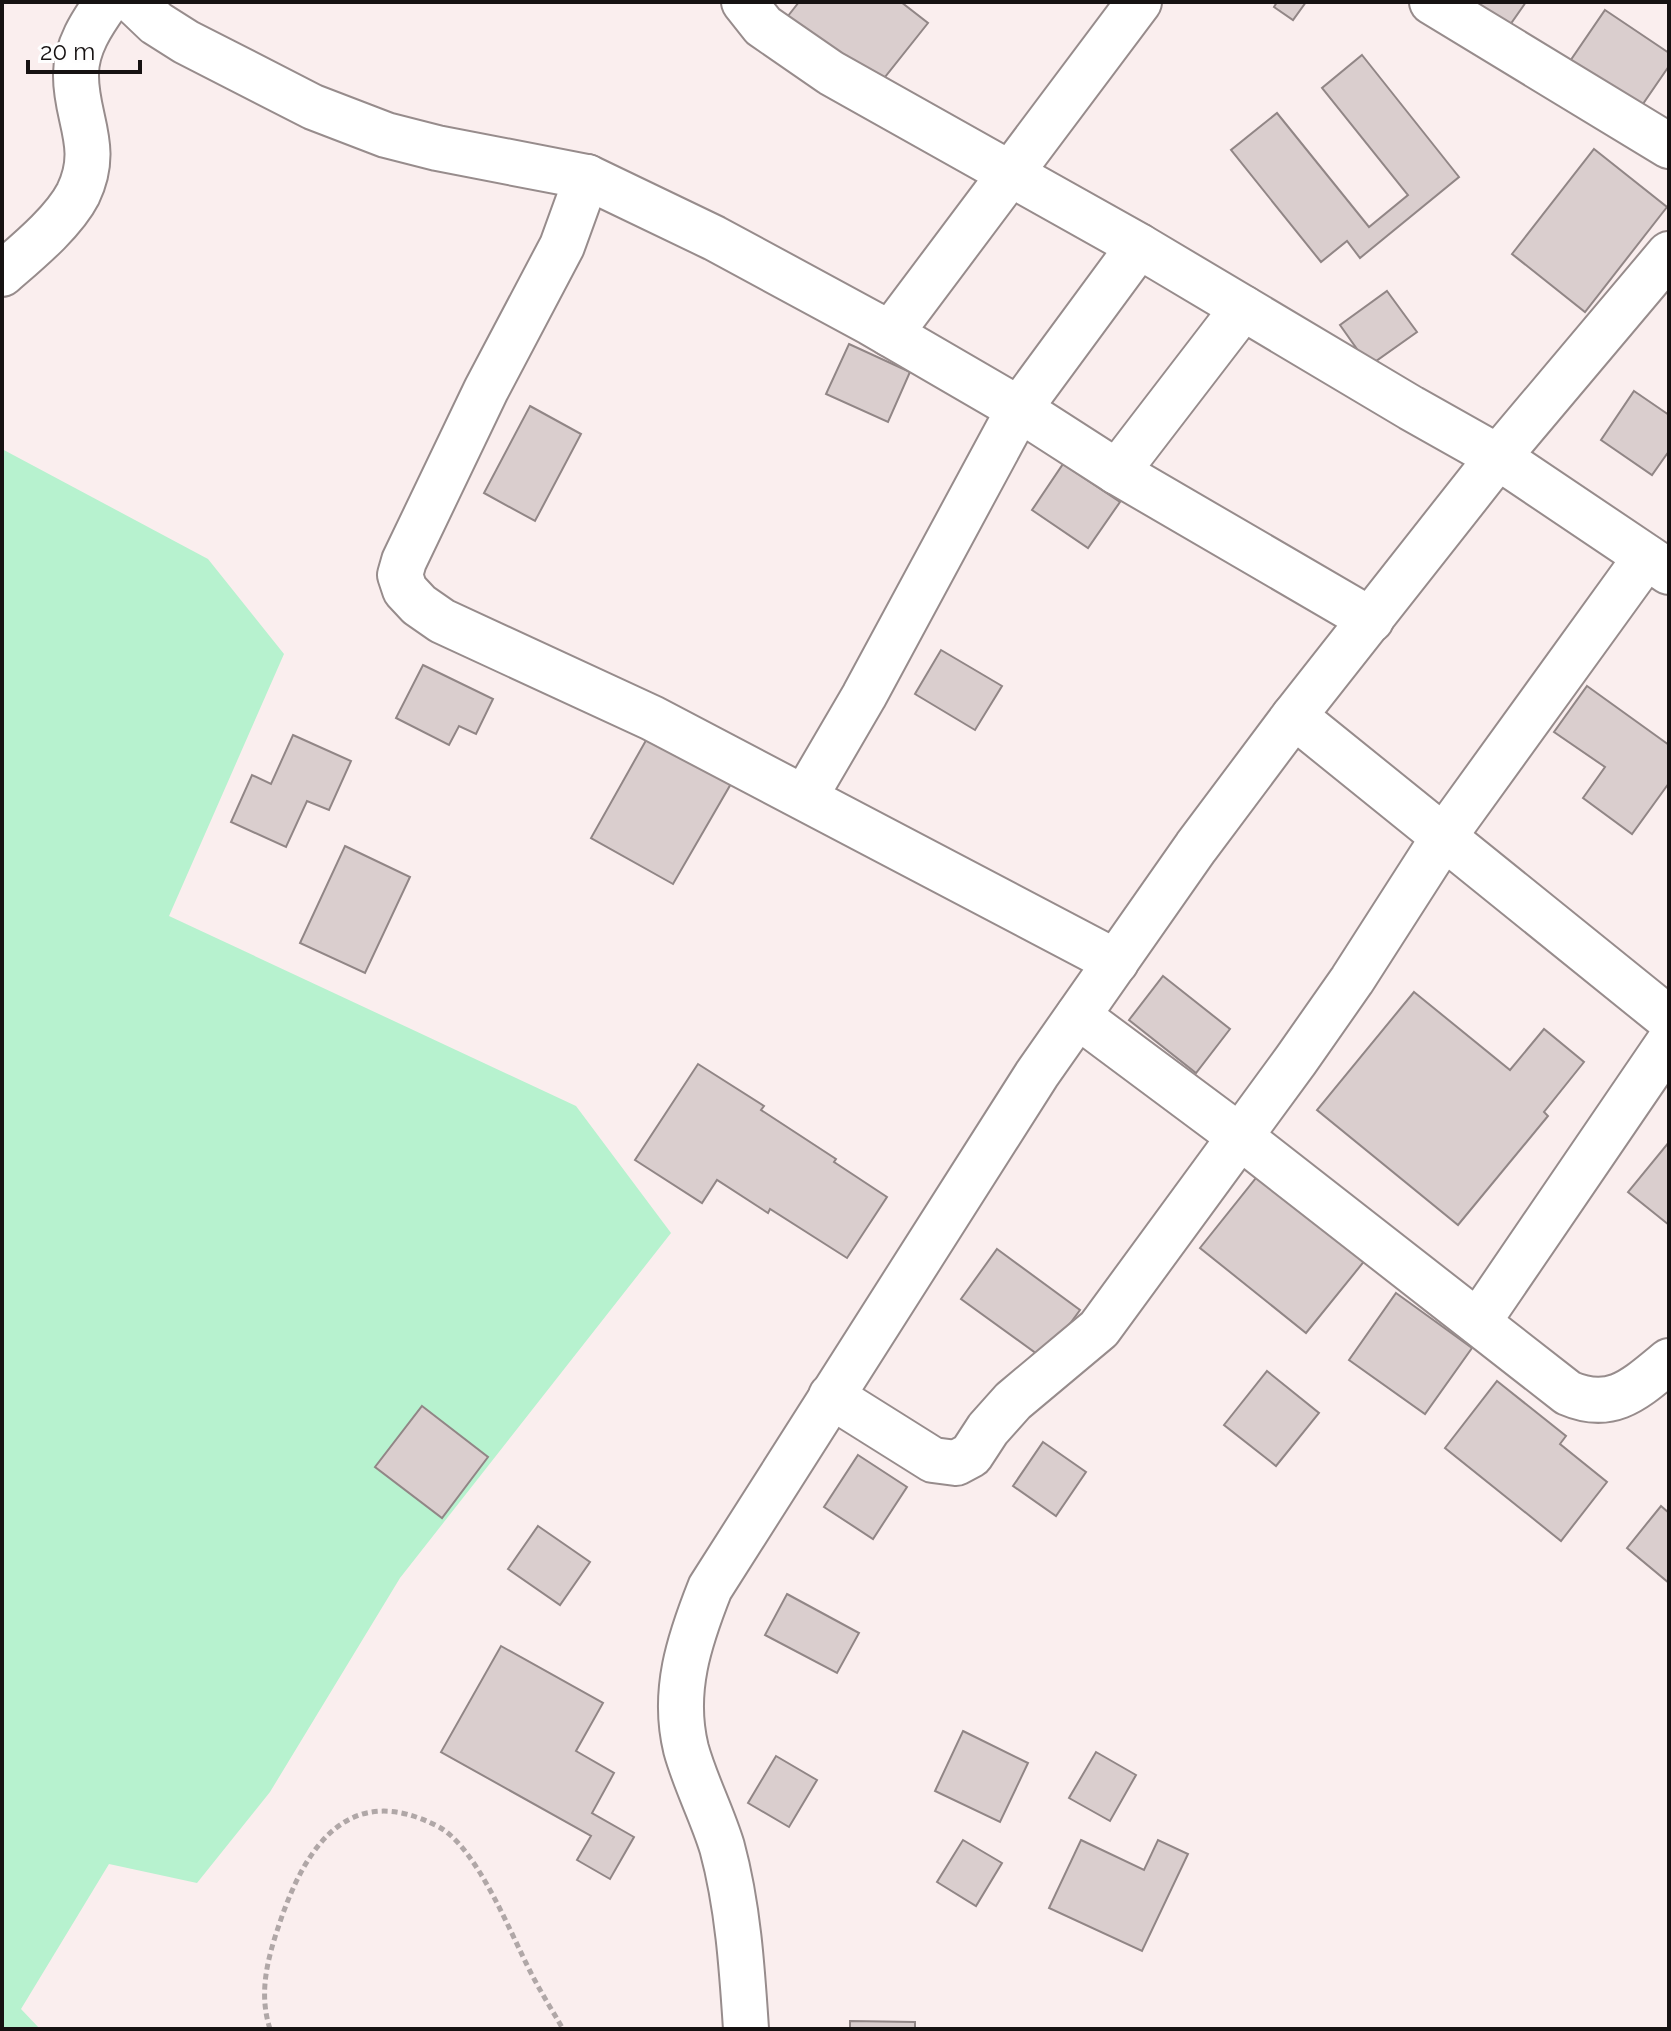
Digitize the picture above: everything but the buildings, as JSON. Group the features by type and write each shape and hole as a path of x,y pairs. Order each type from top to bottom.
{"street":[{"path":"2,274 28,251 77,196 84,177 88,145 76,72 81,46 107,2"},
{"path":"134,2 156,23 186,42 313,107 386,135 587,177 714,238 1019,409 1117,472 1371,620"},
{"path":"744,2 763,26 831,73 1139,246 1498,457 1658,564 1445,835 1352,980 1099,1329 1013,1401 988,1429 971,1455 956,1463 933,1460 831,1396"},
{"path":"890,334 1008,172 1139,2"},
{"path":"1432,2 1669,146"},
{"path":"587,177 562,246 486,390 404,561 400,575 405,590 419,605 466,634 652,718 1116,962"},
{"path":"805,797 864,696 1019,409 1139,246"},
{"path":"746,2029 740,1941 722,1848 686,1748 680,1700 684,1664 692,1633 710,1588 1037,1074 1196,847 1294,716 1498,457 1669,254"},
{"path":"1117,472 1243,308"},
{"path":"1294,716 1669,1019"},
{"path":"1078,1016 1239,1136 1568,1393 1585,1400 1600,1401 1622,1395 1669,1361"},
{"path":"1478,1322 1669,1042"}],"path":[{"path":"270,2029 263,1981 289,1895 302,1867 322,1838 348,1819 377,1812 403,1814 439,1827 475,1863 563,2029"}],"green space":[{"path":"2,449 208,559 284,654 169,916 576,1106 671,1233 400,1578 270,1792 197,1883 109,1864 21,2009 40,2029 2,2029"}]}
